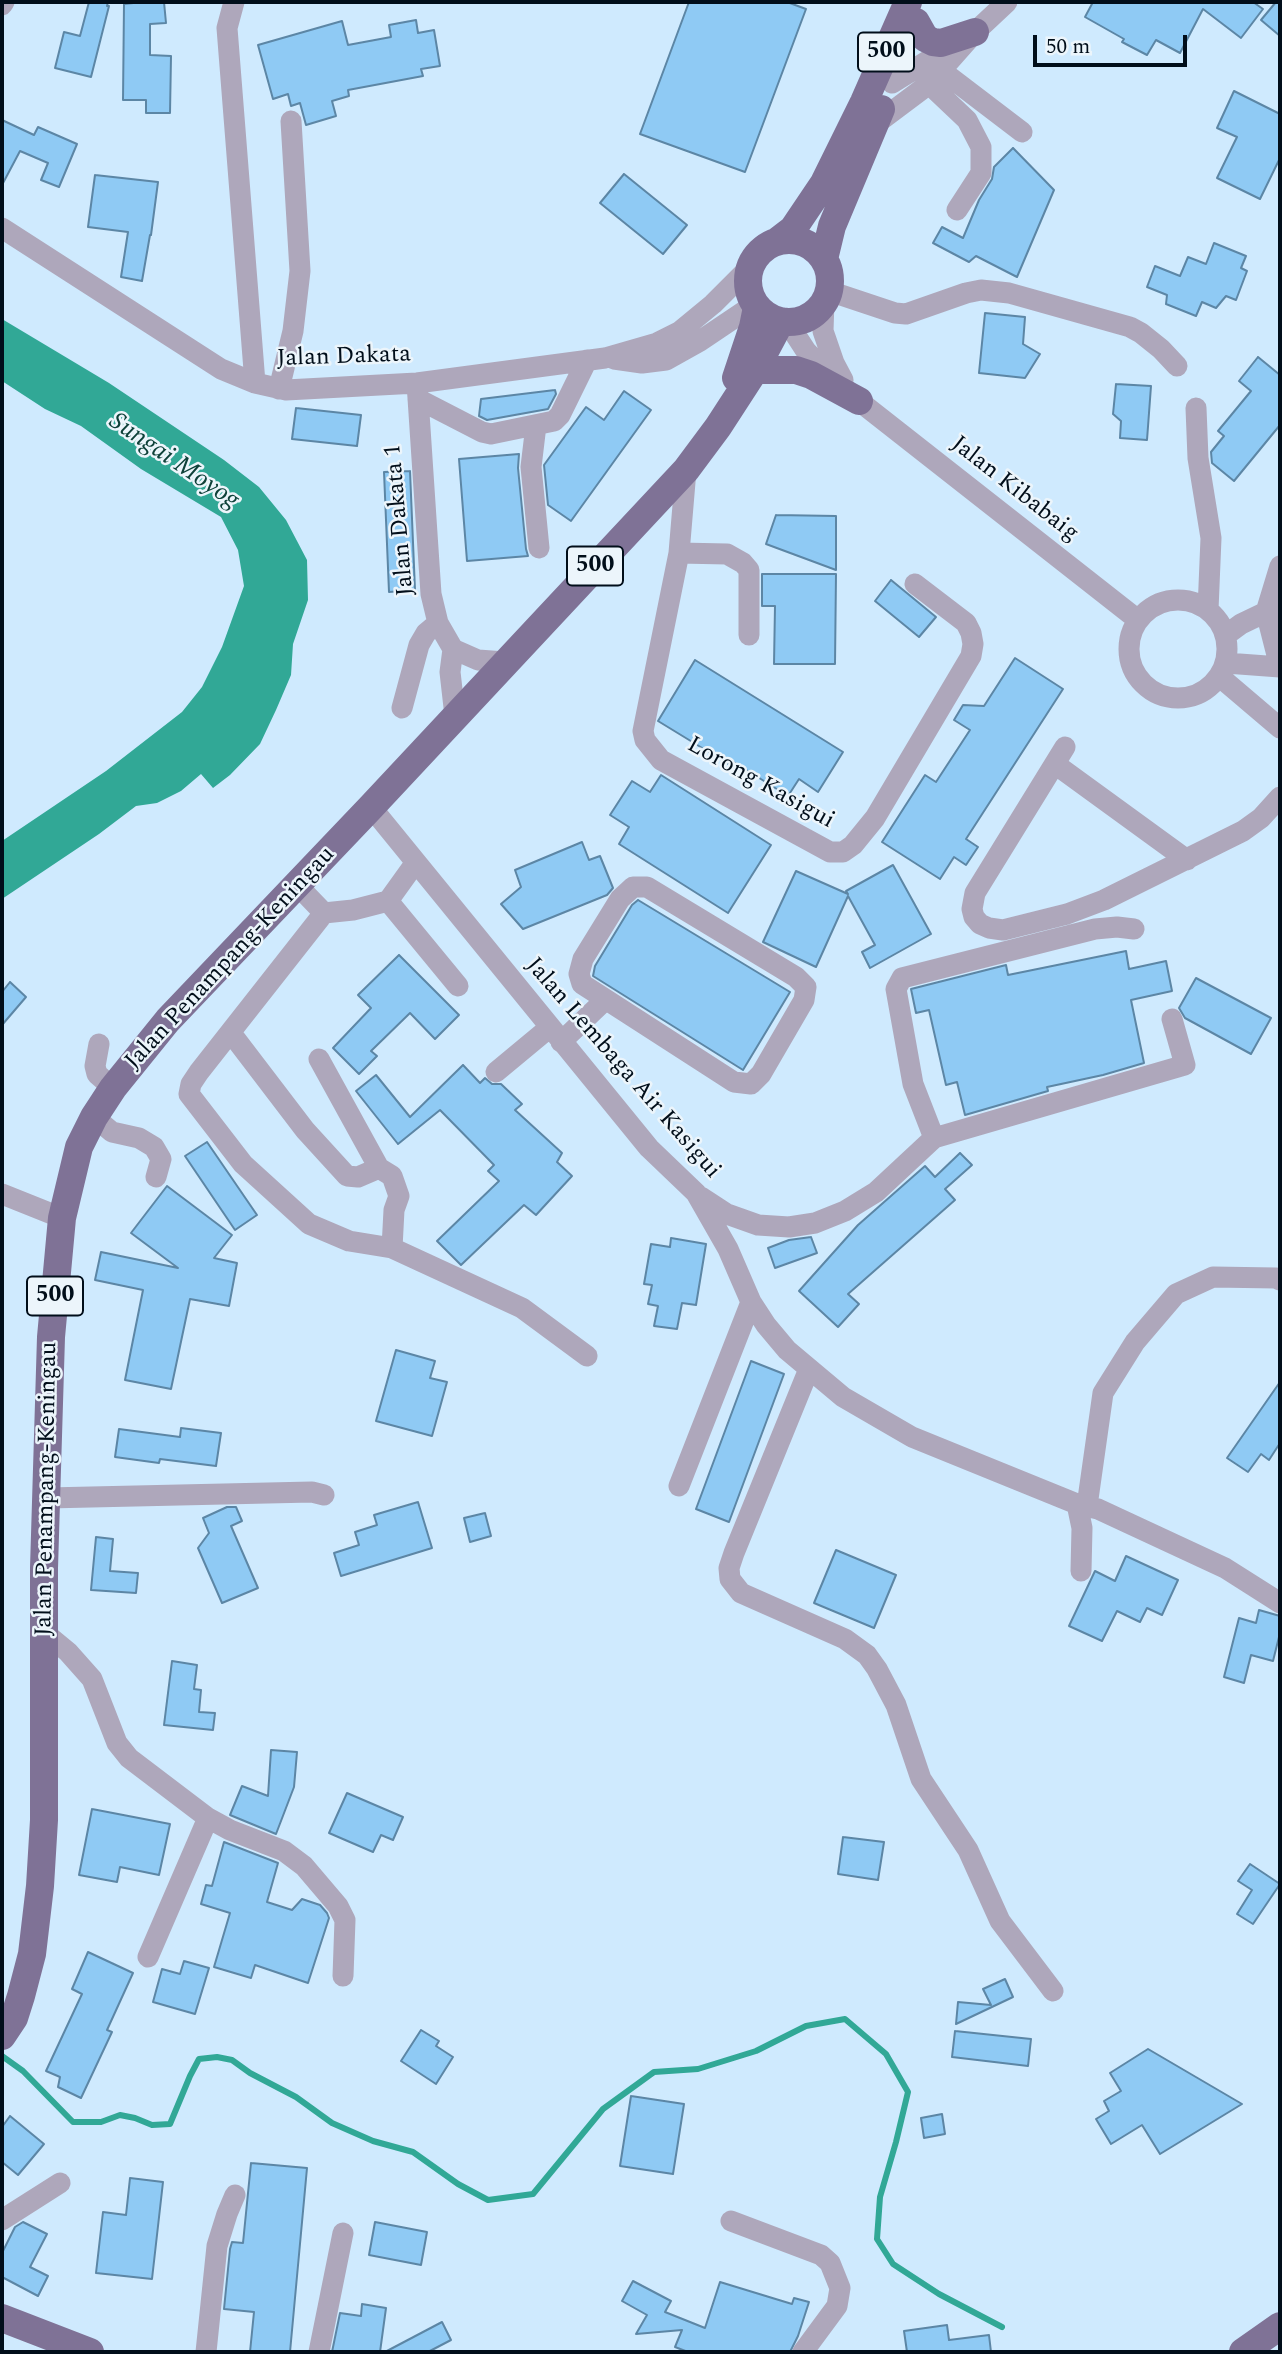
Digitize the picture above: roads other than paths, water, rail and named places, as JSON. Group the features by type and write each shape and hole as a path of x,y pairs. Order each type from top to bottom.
{"main road":[{"path":"915,8 925,38 933,42 941,43 975,32"},
{"name":"500","path":"892,83 912,40 915,8"},
{"name":"500","path":"827,296 828,269 824,259 832,226 869,114 915,8"},
{"path":"869,114 892,83"},
{"name":"500","path":"756,306 749,293 747,280 756,256 793,229 869,114"},
{"path":"776,242 790,239 803,242 815,249 824,259"},
{"path":"756,306 772,318 786,322 810,316 827,296"},
{"name":"Jalan Penampang-Keningau","path":"718,427 753,327 756,306"},
{"name":"Jalan Penampang-Keningau","path":"8,2027 32,1954 40,1886 44,1820 51,1337 62,1218 79,1147 113,1088 168,1020 686,470 718,427 786,322"},
{"path":"755,370 796,370 811,375 859,401"},
{"path":"2,2318 82,2351"},
{"path":"1243,2352 1280,2326"}],"street":[{"path":"234,2 227,27 254,383"},
{"path":"869,114 935,78 975,32 1007,2"},
{"path":"892,83 975,32"},
{"path":"935,78 1022,132"},
{"path":"935,78 967,120 981,147 981,173 957,210"},
{"path":"279,389 293,331 300,271 291,121"},
{"name":"Jalan Dakata","path":"2,228 221,369 254,383 286,390 418,391 596,359 657,343 679,332 713,304 750,267"},
{"path":"827,296 906,314 966,293 981,290 1009,293 1130,327 1161,349 1177,366"},
{"name":"Jalan Kibabaig","path":"827,296 823,331 842,379 859,401"},
{"path":"713,304 730,319"},
{"name":"Jalan Dakata","path":"596,359 642,363 666,360 701,341 730,319 756,306"},
{"name":"Jalan Kibabaig","path":"786,322 806,351 859,401 1138,620"},
{"path":"418,391 482,432 491,434 554,421 596,359"},
{"name":"Jalan Dakata 1","path":"418,391 431,594 438,623 453,649"},
{"path":"1196,408 1198,458 1211,538 1208,610"},
{"path":"536,425 531,467 539,548"},
{"name":"Lorong Kasigui","path":"686,470 679,553 643,731 645,740 661,760 830,852 843,852 875,818 971,656 973,644 966,623 915,584"},
{"path":"679,553 727,554 743,563 749,570 749,635"},
{"path":"1223,670 1280,667 1273,612 1280,566"},
{"path":"1179,599 1195,602 1219,621 1226,635 1228,649 1223,670 1209,688 1187,698 1164,697 1149,690 1138,679 1131,665 1128,649 1138,620 1149,609 1164,601 1179,599"},
{"path":"1226,635 1241,624 1273,612"},
{"path":"402,708 419,645 426,633 438,623"},
{"path":"455,716 450,672 453,649 478,660 505,662"},
{"path":"1223,670 1280,728"},
{"path":"1187,860 1060,755 975,892 972,909 979,924 1003,930 1067,914 1104,900 1187,860 1243,831 1261,818 1280,797"},
{"name":"Jalan Lembaga Air Kasigui","path":"371,807 649,1148 696,1193 728,1249 751,1303 787,1350 843,1397 912,1437 1082,1505 1225,1568 1280,1603"},
{"path":"416,862 388,901 324,913 191,1084 190,1094 243,1164 309,1224 349,1241 392,1248 522,1308 587,1356"},
{"path":"297,885 324,913"},
{"path":"633,887 647,887 796,977 806,987 804,1000 761,1074 751,1084 734,1082 605,1000 582,984 579,974 583,959 620,899 633,887"},
{"path":"388,901 458,985"},
{"path":"934,1138 913,1084 896,989 902,978 1095,929 1134,929"},
{"path":"496,1072 605,1000"},
{"path":"696,1193 727,1214 758,1225 789,1227 816,1223 845,1211 876,1192 934,1138 1185,1065 1172,1019"},
{"path":"231,1033 305,1130 338,1168 347,1176 358,1177 379,1168"},
{"path":"99,1044 95,1066 97,1074 113,1088"},
{"path":"319,1059 379,1168 392,1176 399,1196 394,1210 392,1248"},
{"path":"94,1117 112,1132 139,1138 153,1147 161,1160 156,1177"},
{"path":"2,1194 62,1218"},
{"path":"1081,1571 1082,1505 1103,1393 1135,1342 1175,1294 1213,1277 1279,1278"},
{"path":"679,1486 751,1303"},
{"path":"809,1369 734,1553 729,1568 730,1579 741,1593 845,1639 867,1655 896,1705 922,1779 968,1850 1000,1921 1053,1991"},
{"path":"47,1498 312,1492 324,1495"},
{"path":"45,1633 68,1652 92,1679 117,1743 129,1758 208,1818 230,1830 284,1851 304,1866 343,1912 343,1976"},
{"path":"148,1957 208,1818"},
{"path":"2,2220 60,2183"},
{"path":"205,2352 217,2246 235,2195"},
{"path":"731,2221 821,2255 830,2263 840,2288 837,2306 803,2352"},
{"path":"319,2352 343,2233"}],"water":[{"name":"Sungai Moyog","path":"2,319 109,383 224,460 259,487 286,520 307,560 308,600 293,644 291,675 276,710 260,744 230,775 213,788 201,774 181,791 157,803 136,806 2,899 2,841 106,771 182,712 202,687 222,647 244,586 238,550 221,517 141,469 81,426 45,409 2,381"}],"waterway":[{"path":"2,2056 23,2071 73,2122 101,2122 120,2115 152,2125 170,2124 199,2059 217,2057 232,2060 250,2073 296,2097 332,2123 373,2141 413,2152 458,2184 488,2200 533,2194 603,2109 654,2072 698,2069 756,2051 806,2026 845,2019 886,2054 908,2092 880,2197 877,2239 893,2264 939,2294 1002,2327"}]}
